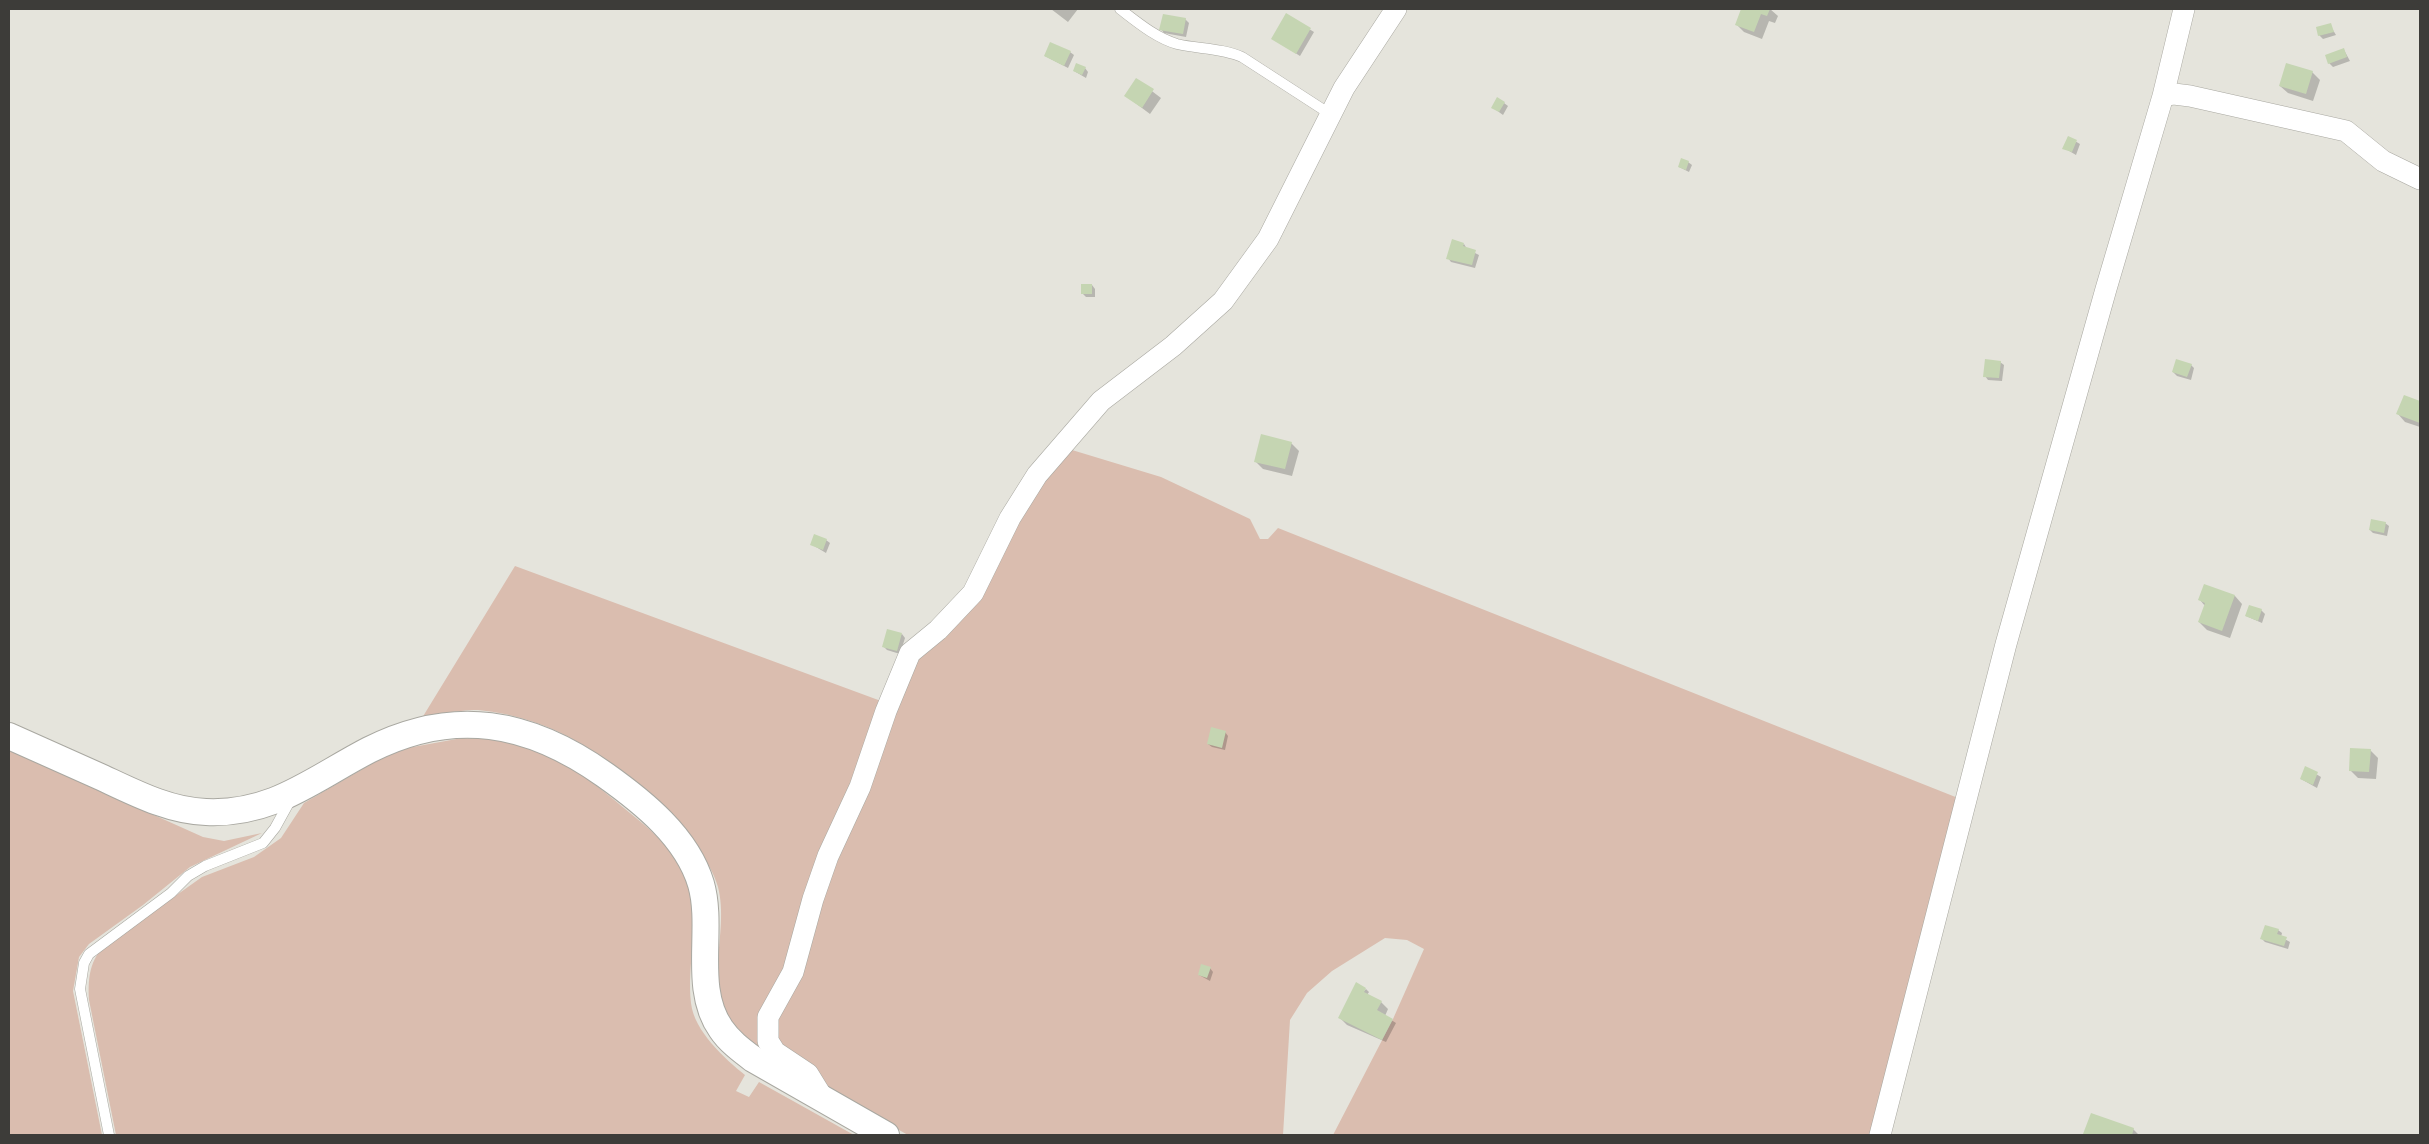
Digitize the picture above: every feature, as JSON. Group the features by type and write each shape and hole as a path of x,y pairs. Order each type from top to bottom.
{"street":[{"path":"824,1100 808,1074 774,1052 768,1040 768,1017 793,972 813,899 828,856 860,787 886,710 910,653 938,630 972,594 1010,518 1037,475 1101,401 1173,346 1223,301 1268,239 1344,88 1396,9"},
{"path":"1880,1135 2006,644 2163,96 2184,9"},
{"path":"2163,96 2174,94 2190,96 2346,131 2383,161 2420,179"},
{"path":"9,736 140,795 174,807 205,812 234,811 266,805 294,794 370,750 430,728 460,724 483,724 514,729 542,738 574,755 641,803 679,841 694,865 702,886 705,909 708,996 720,1028 733,1044 753,1060 886,1135"}],"lane":[{"path":"1120,9 1146,28 1176,44 1232,53 1242,57 1330,114"},
{"path":"109,1135 80,989 84,963 88,954 171,893 188,876 212,863 263,843 275,828 294,794"}],"shaded area":[{"path":"1072,450 1161,477 1250,519 1260,539 1268,539 1278,528 1958,798 1870,1135 1333,1135 1393,1019 1424,949 1407,940 1385,938 1332,971 1307,993 1290,1020 1283,1135 908,1135 829,1091 780,1047 775,1027 820,901 904,680 1035,490"},
{"path":"515,566 881,701 766,1055 738,1031 725,1010 718,976 721,905 718,887 710,867 691,840 649,796 606,760 583,745 559,732 533,722 506,714 478,710 457,711 422,718"},
{"path":"462,738 511,741 545,753 589,780 658,838 674,856 680,867 692,904 693,933 690,989 693,1013 704,1034 712,1044 745,1075 736,1091 749,1097 759,1082 854,1135 116,1135 89,1000 90,972 94,960 102,948 202,877 254,857 281,838 304,803 378,760 402,749"},
{"path":"9,750 203,837 224,841 262,833 190,867 143,905 89,944 79,957 73,991 102,1135 9,1135"}],"building":[{"path":"1741,9 1770,9 1767,16 1761,14 1754,32 1735,25"},
{"path":"1286,13 1311,28 1296,54 1271,39"},
{"path":"1163,14 1186,18 1183,34 1159,30"},
{"path":"2331,23 2334,32 2318,36 2316,27"},
{"path":"1050,42 1071,51 1064,66 1044,56"},
{"path":"2344,48 2347,57 2328,64 2325,55"},
{"path":"1076,63 1086,67 1082,75 1073,71"},
{"path":"2286,63 2313,71 2306,94 2279,86"},
{"path":"1136,78 1154,89 1142,108 1124,96"},
{"path":"1497,97 1505,102 1499,112 1491,108"},
{"path":"2068,136 2077,140 2072,152 2062,149"},
{"path":"1681,158 1689,161 1686,170 1678,167"},
{"path":"1452,239 1464,243 1463,246 1476,250 1472,265 1446,259"},
{"path":"1081,284 1092,284 1092,294 1081,294"},
{"path":"1985,359 2001,361 1999,378 1983,377"},
{"path":"2176,359 2192,364 2187,377 2172,372"},
{"path":"2404,395 2420,401 2420,423 2396,414"},
{"path":"1261,434 1292,442 1285,469 1254,462"},
{"path":"2371,519 2386,522 2384,533 2369,530"},
{"path":"814,534 827,539 823,550 810,545"},
{"path":"2204,584 2235,595 2222,631 2198,622 2205,603 2198,600"},
{"path":"2249,605 2262,609 2258,621 2245,616"},
{"path":"887,629 902,633 897,651 882,647"},
{"path":"1211,727 1226,731 1222,748 1207,744"},
{"path":"2350,748 2371,749 2369,772 2349,771"},
{"path":"2305,766 2318,772 2313,785 2300,779"},
{"path":"2265,925 2279,929 2277,934 2287,937 2284,946 2260,939"},
{"path":"1201,964 1211,967 1207,978 1198,975"},
{"path":"1356,982 1366,988 1364,992 1382,1001 1377,1010 1393,1019 1382,1040 1338,1018"},
{"path":"2091,1113 2134,1128 2132,1135 2083,1134"}]}
